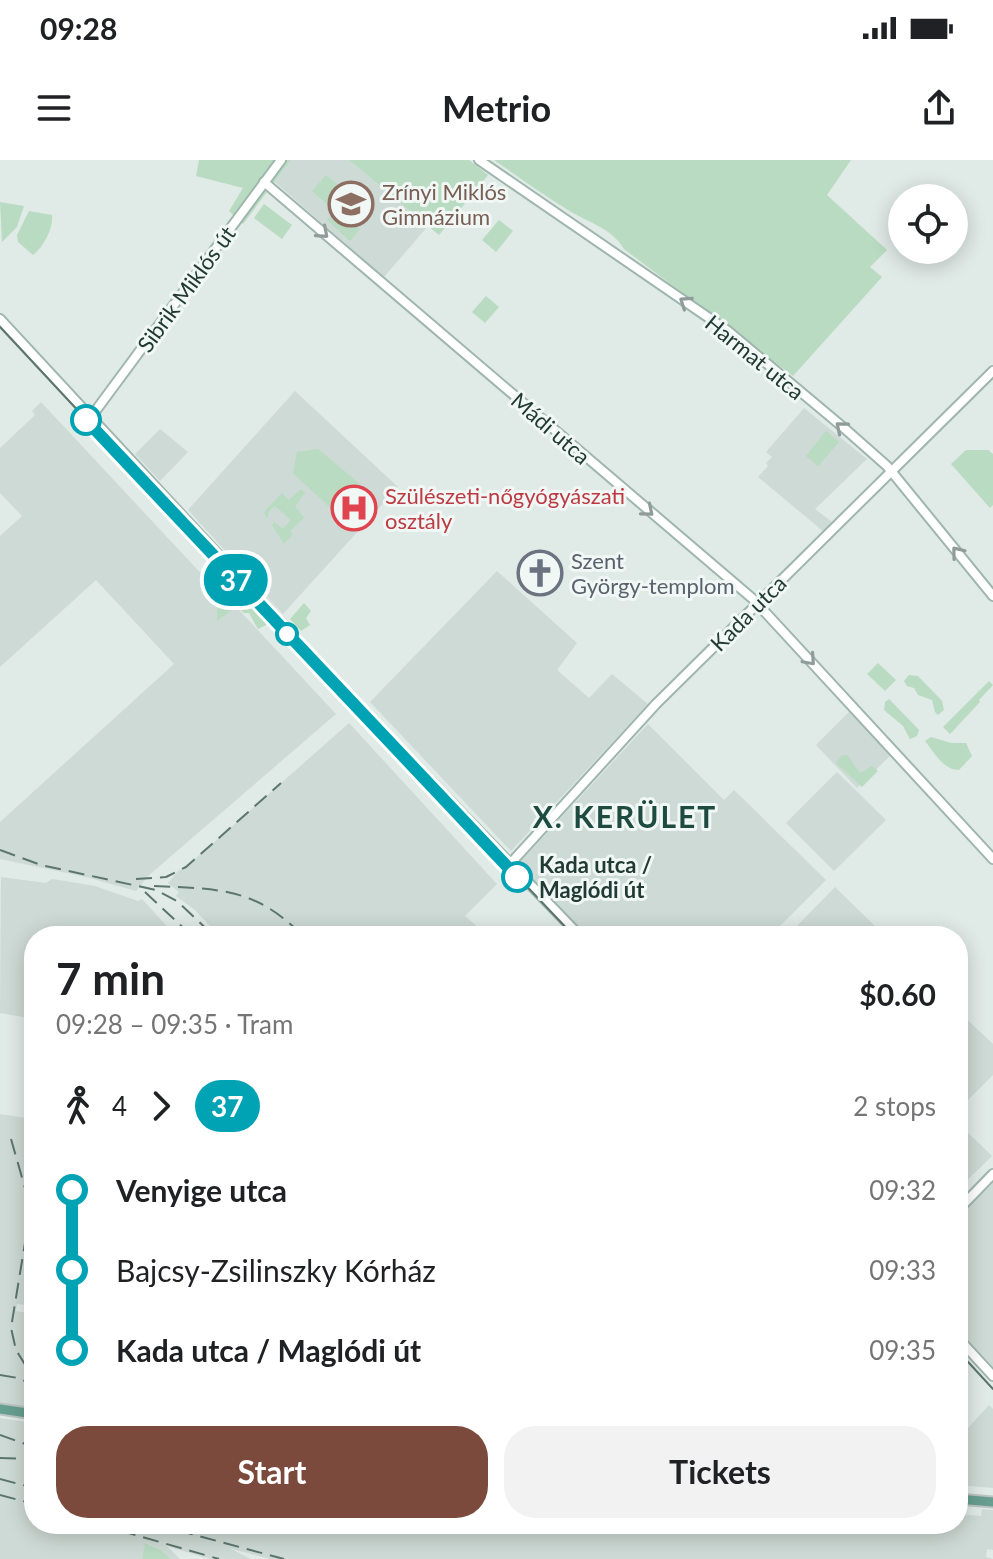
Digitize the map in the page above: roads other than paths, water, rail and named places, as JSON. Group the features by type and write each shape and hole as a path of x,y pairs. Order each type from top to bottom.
{"main road":[{"path":"0,1409 24,1413"},
{"path":"968,1500 993,1502"}],"street":[{"name":"Sibrik Miklós út","path":"91,417 281,160"},
{"name":"Harmat utca","path":"479,160 728,331 891,471 993,596"},
{"name":"Mádi utca","path":"264,182 757,603 993,859"},
{"path":"0,319 365,713 570,926"},
{"name":"Kada utca","path":"510,864 656,704 993,371"},
{"path":"968,1200 993,1174"},
{"path":"968,1349 993,1376"}],"tram line":[{"path":"0,327 370,724 565,926"},
{"name":"37","path":"86,420 517,877"},
{"path":"968,1362 993,1389"}],"railway":[{"path":"136,879 166,877 186,867 281,783"},
{"path":"0,850 41,865 156,890 177,901 203,926"},
{"path":"154,886 217,890 252,899 292,926"},
{"path":"145,892 181,926"},
{"path":"11,1139 24,1184"},
{"path":"24,1249 11,1328 16,1350 24,1363"},
{"path":"0,1375 24,1381"},
{"path":"0,1435 24,1443"},
{"path":"0,1458 24,1459"},
{"path":"0,1479 24,1485"},
{"path":"0,1495 24,1501"},
{"path":"132,1534 219,1559"},
{"path":"191,1534 284,1559"}],"place":[{"name":"Zrínyi Miklós Gimnázium","path":"351,204"},
{"name":"Szülészeti-nőgyógyászati osztály","path":"354,508"},
{"name":"Szent György-templom","path":"540,573"},
{"name":"Kada utca / Maglódi út","path":"517,877"}],"district":[{"name":"X. KERÜLET","path":"625,816"}]}
